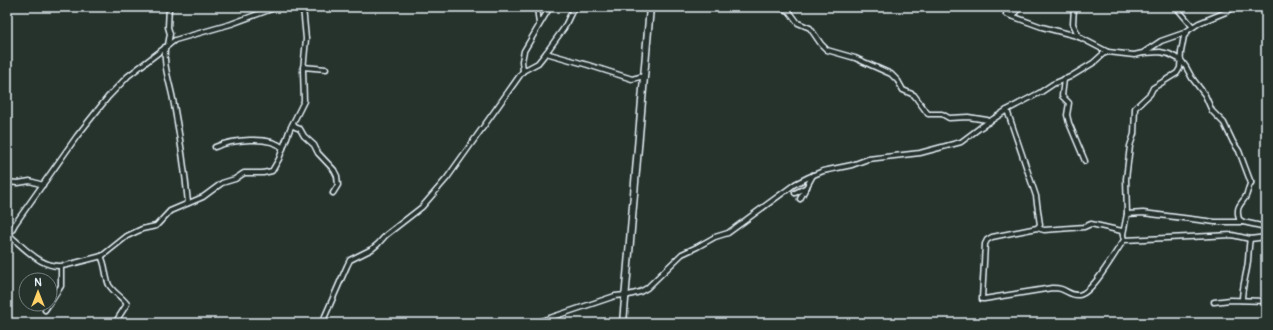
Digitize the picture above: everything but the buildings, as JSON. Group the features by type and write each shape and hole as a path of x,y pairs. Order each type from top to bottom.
{"street":[{"path":"169,7 168,26 170,34 165,62 174,102 183,156 188,202"},
{"path":"277,7 231,24 178,39 128,76 108,97 77,136 15,224 8,237 37,259 61,267 101,256 127,236 142,229 156,226 170,211 188,202 203,197 219,184 235,179 244,173 263,173 272,171 304,101 303,67 306,48 303,7"},
{"path":"537,7 539,25"},
{"path":"524,71 522,61 524,51 550,7"},
{"path":"322,323 350,260 372,249 386,235 422,207 447,178 524,71 540,61 558,38 574,7"},
{"path":"623,323 650,7"},
{"path":"778,7 789,11 798,23 810,28 827,50 855,58 891,74 898,81 902,90 914,95 928,114 942,114 949,118 970,117 987,120 989,122"},
{"path":"1012,16 1021,7"},
{"path":"1074,7 1073,24 1080,38"},
{"path":"1176,7 1193,27"},
{"path":"1124,237 1122,231 1091,224 1084,227 1044,230 1037,228 987,240 985,244 982,299 1052,288 1060,289 1072,295 1080,295 1089,289 1104,272 1124,237 1127,214 1126,179 1130,146 1134,134 1135,108 1150,94 1153,88 1177,73 1180,68 1184,36 1188,31 1205,20 1236,7"},
{"path":"1006,14 1065,32 1108,52 1134,55 1160,52 1169,54 1181,60 1205,95 1212,111 1224,123 1239,151 1251,181 1245,197 1239,205 1237,214 1239,219 1243,222"},
{"path":"1143,53 1161,41 1188,31"},
{"path":"535,323 616,296 625,296 640,292 647,288 682,254 715,237 728,233 795,184 813,175 823,171 852,165 868,159 920,153 961,142 1007,110 1093,63 1103,54 1108,52"},
{"path":"546,53 588,64 632,79 644,76"},
{"path":"303,67 326,69"},
{"path":"1064,79 1062,96 1069,103 1069,123 1085,161"},
{"path":"1007,110 1036,196 1040,225 1037,228"},
{"path":"293,124 295,127 300,129 304,136 314,145 318,153 335,171 338,182 337,187 333,192"},
{"path":"215,147 232,141 257,140 278,143 286,141"},
{"path":"278,143 283,148"},
{"path":"800,199 813,175"},
{"path":"7,182 30,181 42,185"},
{"path":"795,193 807,187"},
{"path":"1127,214 1143,213 1215,222 1243,222 1266,227"},
{"path":"1124,237 1232,235 1250,239 1266,237"},
{"path":"1242,300 1242,288 1248,266 1248,249 1250,239"},
{"path":"101,256 104,262 109,284 128,304 115,323"},
{"path":"58,291 61,286 61,267"},
{"path":"1214,302 1242,300 1266,301"}]}
